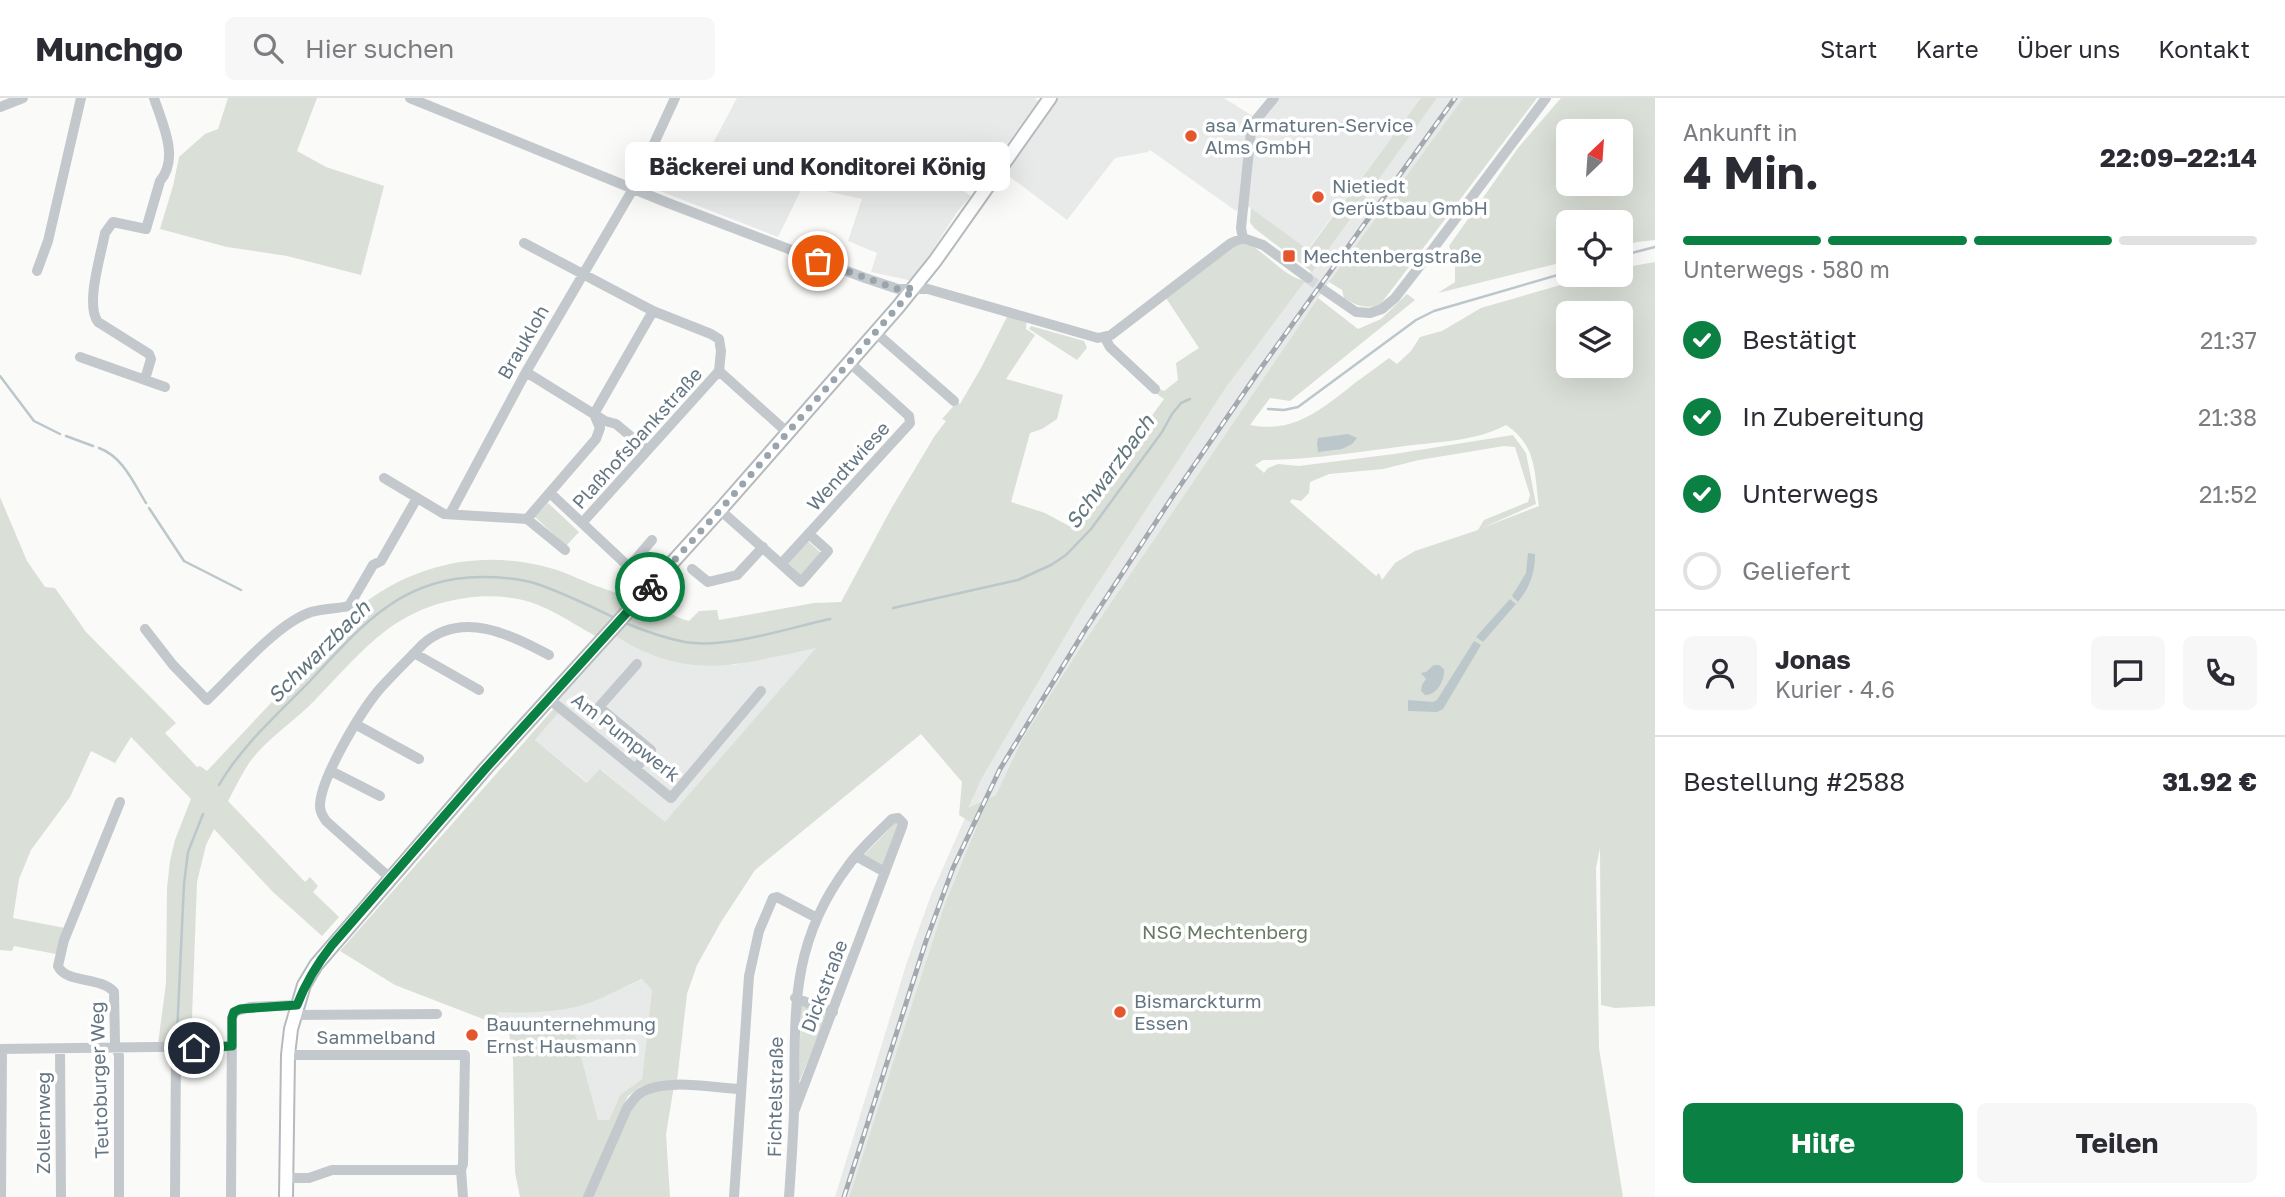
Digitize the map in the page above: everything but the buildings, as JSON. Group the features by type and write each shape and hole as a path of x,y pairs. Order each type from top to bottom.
{"main road":[{"path":"286,1197 288,1055 295,1010 304,985 316,965 390,878 720,510 914,288 1050,98"}],"street":[{"path":"0,107 23,98"},
{"path":"37,271 48,241 81,98"},
{"path":"145,379 151,359 149,354 98,322 94,317 92,303 105,233 109,226 119,221 146,229 160,181 164,178 169,149 154,98"},
{"path":"410,98 633,189 865,278 898,289 928,289 1098,338 1105,338 1231,243 1243,238 1263,245 1308,278"},
{"name":"Braukloh","path":"450,514 526,372 633,189 675,98"},
{"path":"1243,238 1241,228 1251,131 1255,120 1274,98"},
{"path":"1324,290 1356,312 1370,313 1382,309 1395,298 1546,98"},
{"path":"524,243 653,312 719,339 719,371"},
{"path":"594,414 653,312"},
{"path":"875,332 954,401"},
{"path":"1105,338 1110,347 1155,389"},
{"path":"80,357 165,387"},
{"name":"Wendtwiese","path":"781,564 910,423 909,416 849,362"},
{"name":"Plaßhofsbankstraße","path":"652,540 629,566 582,523 719,371 788,433"},
{"path":"526,372 605,421 616,424 646,449"},
{"path":"527,519 597,439 600,428 594,414"},
{"path":"384,478 444,514 527,519 565,550"},
{"path":"550,493 582,523"},
{"path":"145,629 173,665 207,700 277,633 293,622 309,612 349,606 373,565 381,561 417,498"},
{"name":"Wendtwiese","path":"720,510 801,582 828,551 809,534"},
{"path":"692,569 708,582 737,575 762,547"},
{"path":"390,878 326,821 321,813 321,797 331,771 355,724 378,691 429,638 460,626 482,627 549,655"},
{"path":"414,653 479,690"},
{"path":"635,769 651,750 599,707 637,664"},
{"name":"Am Pumpwerk","path":"549,699 671,798 761,691"},
{"path":"355,724 419,759"},
{"path":"331,771 380,796"},
{"name":"Teutoburger Weg","path":"119,1197 114,992 105,984 64,974 59,970 58,964 64,940 120,802"},
{"name":"Fichtelstraße","path":"789,1197 794,1112 793,1040 796,998 804,956 817,918 834,886 856,856 892,819 898,818"},
{"name":"Dickstraße","path":"794,1112 902,827 903,823 898,818"},
{"path":"856,856 885,872"},
{"path":"734,1197 749,976 756,941 773,898 777,897 817,918"},
{"path":"796,998 833,1012"},
{"name":"Sammelband","path":"232,1046 234,1012 250,1007 437,1014"},
{"path":"1,1197 1,1049 232,1046 231,1197"},
{"path":"175,1197 176,1048"},
{"name":"Zollernweg","path":"60,1049 61,1197"},
{"name":"Sammelband","path":"288,1055 465,1055 461,1170"},
{"path":"588,1197 627,1108 635,1097 644,1091 665,1086 741,1089"},
{"path":"286,1178 309,1178 332,1170 461,1170 463,1197"}],"shaded area":[{"path":"737,98 1035,98 1038,101 983,177 954,156 953,183 971,196 957,212 913,281 871,272 877,253 848,241 862,199 803,186 778,237 642,184 654,162 675,171 687,148 705,158"},
{"path":"1053,98 1224,98 1259,120 1278,98 1421,98 1307,250 1251,208 1243,205 1236,211 1150,150 1115,158 1067,220 1001,170"},
{"path":"1437,98 1463,98 1329,282 1141,559 1101,619 998,794 967,809 982,778 1083,606 1227,386"},
{"path":"1348,434 1357,438 1352,444 1342,449 1318,452 1318,438"},
{"path":"1528,553 1535,554 1533,574 1518,602 1512,596 1526,573"},
{"path":"1510,599 1516,604 1483,642 1476,637"},
{"path":"610,633 734,665 817,647 665,823 601,769 588,783 535,740 561,710 550,699"},
{"path":"1474,641 1481,645 1443,709 1437,712 1408,711 1408,700 1437,700"},
{"path":"1434,665 1444,669 1443,678 1437,690 1425,695 1421,691 1426,679 1421,673"},
{"path":"965,818 977,826 945,903 849,1197 835,1197 907,962 931,895"},
{"path":"643,979 652,990 642,1079 620,1095 609,1120 598,1121 575,1034 496,1024 497,1012 536,1012 569,1008 591,1002"}],"green space":[{"path":"228,98 317,98 297,151 326,167 384,186 361,275 287,256 227,247 160,229 179,157 205,134 218,129"},
{"path":"1421,98 1437,98 1312,272 1254,228 1250,222 1251,208 1308,250"},
{"path":"1463,98 1537,98 1380,305 1365,307 1349,301 1344,298 1342,290 1329,282"},
{"path":"1561,98 1655,98 1655,240 1633,243 1633,210 1556,210 1556,264 1438,293 1455,282 1455,262 1449,246 1518,148"},
{"name":"NSG Mechtenberg","path":"1246,243 1289,274 1305,281 1227,386 1083,606 982,778 968,808 996,795 1022,740 1079,650 1318,298 1358,329 1381,319 1407,294 1415,300 1290,401 1270,398 1250,425 1278,426 1301,420 1389,358 1397,364 1411,351 1420,337 1442,331 1481,308 1556,286 1633,287 1633,266 1655,262 1655,1006 1615,1008 1601,1005 1600,848 1596,868 1599,1048 1623,1197 849,1197 945,903 977,826 959,815 962,782 921,734 755,870 697,965 687,994 677,1081 640,1087 628,1096 583,1197 520,1197 515,1172 513,1059 508,1026 575,1034 598,1120 609,1120 620,1095 642,1079 652,990 642,979 592,1002 569,1008 498,1012 496,1024 395,985 340,951 556,706 561,710 535,740 587,783 600,769 665,822 816,648 728,665 688,664 649,654 608,631 601,639 548,609 514,598 490,596 441,603 418,611 399,622 365,649 249,763 228,801 305,882 310,877 318,886 313,892 339,917 322,936 273,892 214,829 206,845 197,882 191,1044 158,1044 166,983 167,888 170,861 191,799 131,737 115,763 91,751 70,797 31,850 19,879 13,918 65,928 56,954 14,946 12,951 0,950 0,497 27,561 45,587 55,588 86,632 176,723 165,733 197,767 207,771 367,601 409,577 432,569 478,560 526,563 557,570 645,601 689,621 699,611 717,610 719,620 814,603 841,602 891,509 946,421 942,419 957,402 960,404 1009,313 1027,318 1026,329 1035,335 1006,379 1063,395 1057,419 1030,433 1011,502 1045,513 1071,527 1164,399 1154,392 1158,388 1164,391 1178,380 1176,363 1199,348 1166,298 1235,245","holes":["1506,425 1524,442 1529,451 1535,471 1539,506 1482,528 1536,504 1526,453 1513,435 1299,466 1278,464 1264,473 1255,465 1263,460 1316,457 1457,440","1504,446 1515,447 1530,495 1528,502 1484,520 1478,530 1415,551 1395,563 1382,580 1379,573 1376,576 1290,502 1292,499 1301,501 1309,493 1310,482 1329,474 1383,469 1419,460"]},
{"path":"1031,326 1084,341 1087,348 1077,360 1029,329"},
{"path":"548,503 579,532 566,546 535,517"},
{"path":"808,541 821,553 800,576 787,564"},
{"path":"895,823 899,824 883,865 864,855"},
{"path":"801,1004 827,1014 800,1080 799,1079"},
{"path":"674,1086 666,1134 670,1197 590,1197 636,1097"}],"waterway":[{"name":"Schwarzbach","path":"1633,253 1655,247"},
{"name":"Schwarzbach","path":"1268,409 1298,407 1416,320 1434,311 1556,275"},
{"path":"0,376 34,421 60,434"},
{"name":"Schwarzbach","path":"893,608 1018,580 1066,555 1091,529 1162,432 1172,414 1181,403 1190,399"},
{"path":"66,436 93,446"},
{"path":"99,448 115,457 121,464 146,503"},
{"path":"149,508 184,561 241,590"},
{"name":"Schwarzbach","path":"219,785 250,743 365,624 405,596 428,586 453,579 481,577 521,580 555,591 617,619"},
{"name":"Schwarzbach","path":"623,622 685,642 719,643 830,619"},
{"name":"Schwarzbach","path":"177,1034 184,884 188,852 203,814"}],"tunnel":[{"path":"1308,278 1324,290"}],"railway":[{"path":"844,1197 926,941 953,868 1000,769 1085,630 1173,496 1261,368 1455,98"}],"way so far":[{"path":"650,587 914,288 898,289 818,261"}],"place":[{"name":"asa Armaturen-Service Alms GmbH","path":"1191,136"},
{"name":"Nietiedt Gerüstbau GmbH","path":"1318,197"},
{"name":"Mechtenbergstraße","path":"1289,256"},
{"name":"Bäckerei und Konditorei König","path":"818,261"},
{"name":"Bismarckturm Essen","path":"1120,1012"},
{"name":"Bauunternehmung Ernst Hausmann","path":"472,1035"}],"route":[{"path":"194,1048 232,1046 232,1018 234,1012 240,1009 297,1005 304,985 332,945 486,768 650,587"}]}
